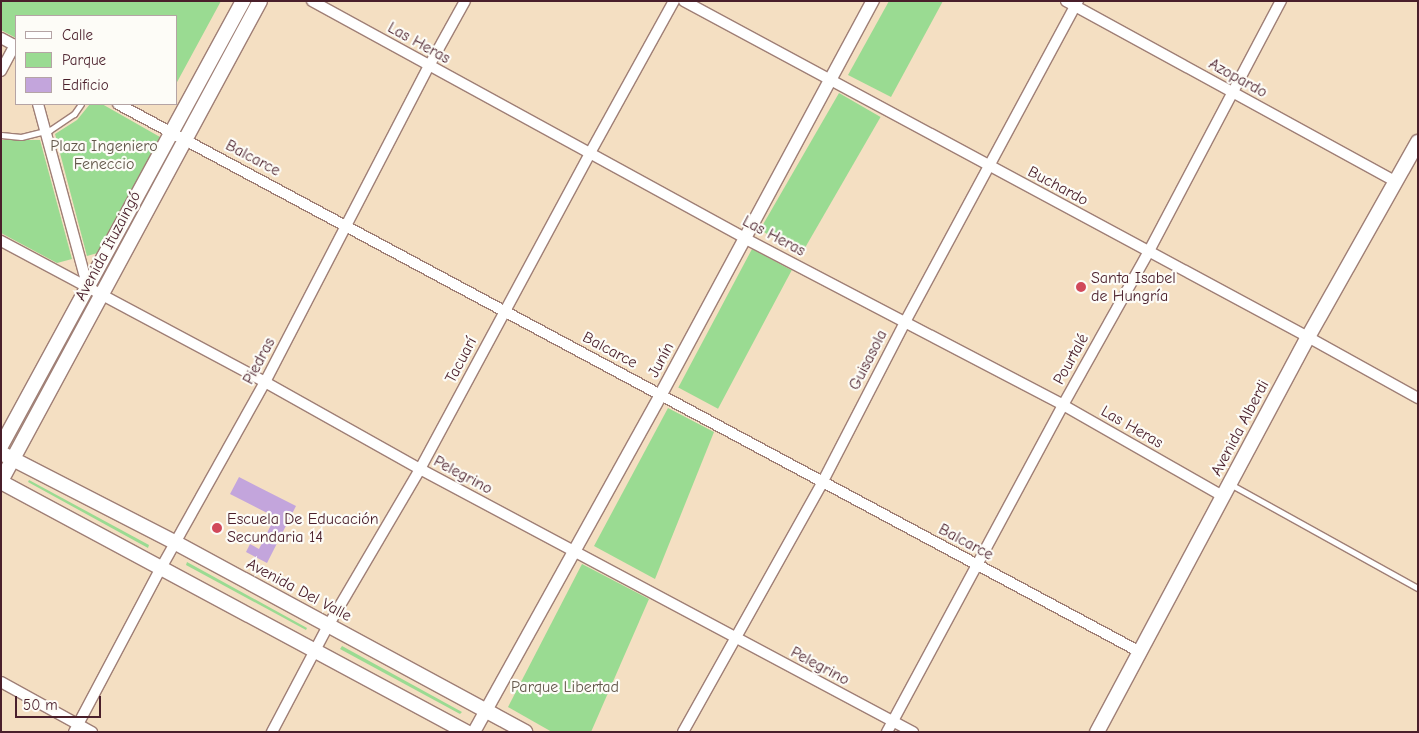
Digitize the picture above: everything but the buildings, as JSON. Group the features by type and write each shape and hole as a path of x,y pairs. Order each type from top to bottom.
{"main road":[{"name":"Avenida Ituzaingó","path":"1,446 243,1"},
{"name":"Avenida Ituzaingó","path":"1,481 7,456 102,296 260,1"},
{"name":"Avenida Alberdi","path":"1097,732 1308,337 1418,142"},
{"name":"Avenida Del Valle","path":"7,456 176,543 524,732"},
{"path":"1,481 466,732"}],"street":[{"name":"Las Heras","path":"312,1 744,238 1227,491"},
{"name":"Piedras","path":"76,728 265,382 429,66 466,1"},
{"name":"Tacuarí","path":"272,732 328,626 420,469 674,1"},
{"name":"Buchardo","path":"684,1 1418,398"},
{"name":"Junín","path":"474,732 661,394 873,1"},
{"name":"Azopardo","path":"1066,1 1077,4 1396,182"},
{"name":"Pourtalé","path":"887,732 1063,405 1149,251 1281,1"},
{"name":"Guisasola","path":"683,732 822,483 905,322 1077,4"},
{"path":"1,71 8,43"},
{"path":"38,105 88,288"},
{"name":"Balcarce","path":"120,105 1140,652"},
{"name":"Pelegrino","path":"1,241 265,382 420,469 913,732"},
{"path":"1,682 76,728 92,732"}],"lane":[{"path":"1,135 21,137 46,131 74,114 80,105"},
{"path":"1227,491 1418,588"}],"green space":[{"path":"1,1 221,1 178,80 178,15 15,15 15,37 1,30"},
{"path":"889,1 943,1 891,97 848,75"},
{"path":"839,93 881,117 802,254 760,230"},
{"name":"Plaza Ingeniero Feneccio","path":"89,105 104,105 160,137 101,252 87,256 55,134 77,120"},
{"name":"Plaza Ingeniero Feneccio","path":"1,140 40,140 72,259 57,263 1,233"},
{"path":"752,249 792,270 718,409 678,388"},
{"path":"668,408 714,432 655,579 594,546"},
{"path":"29,480 149,545 148,548 28,482"},
{"path":"187,562 307,628 306,630 186,565"},
{"name":"Parque Libertad","path":"582,564 649,599 591,732 552,732 508,707"},
{"path":"342,646 462,712 460,714 340,649"}],"place":[{"name":"Santa Isabel de Hungría","path":"1081,287"},
{"name":"Escuela De Educación Secundaria 14","path":"217,528"}]}
